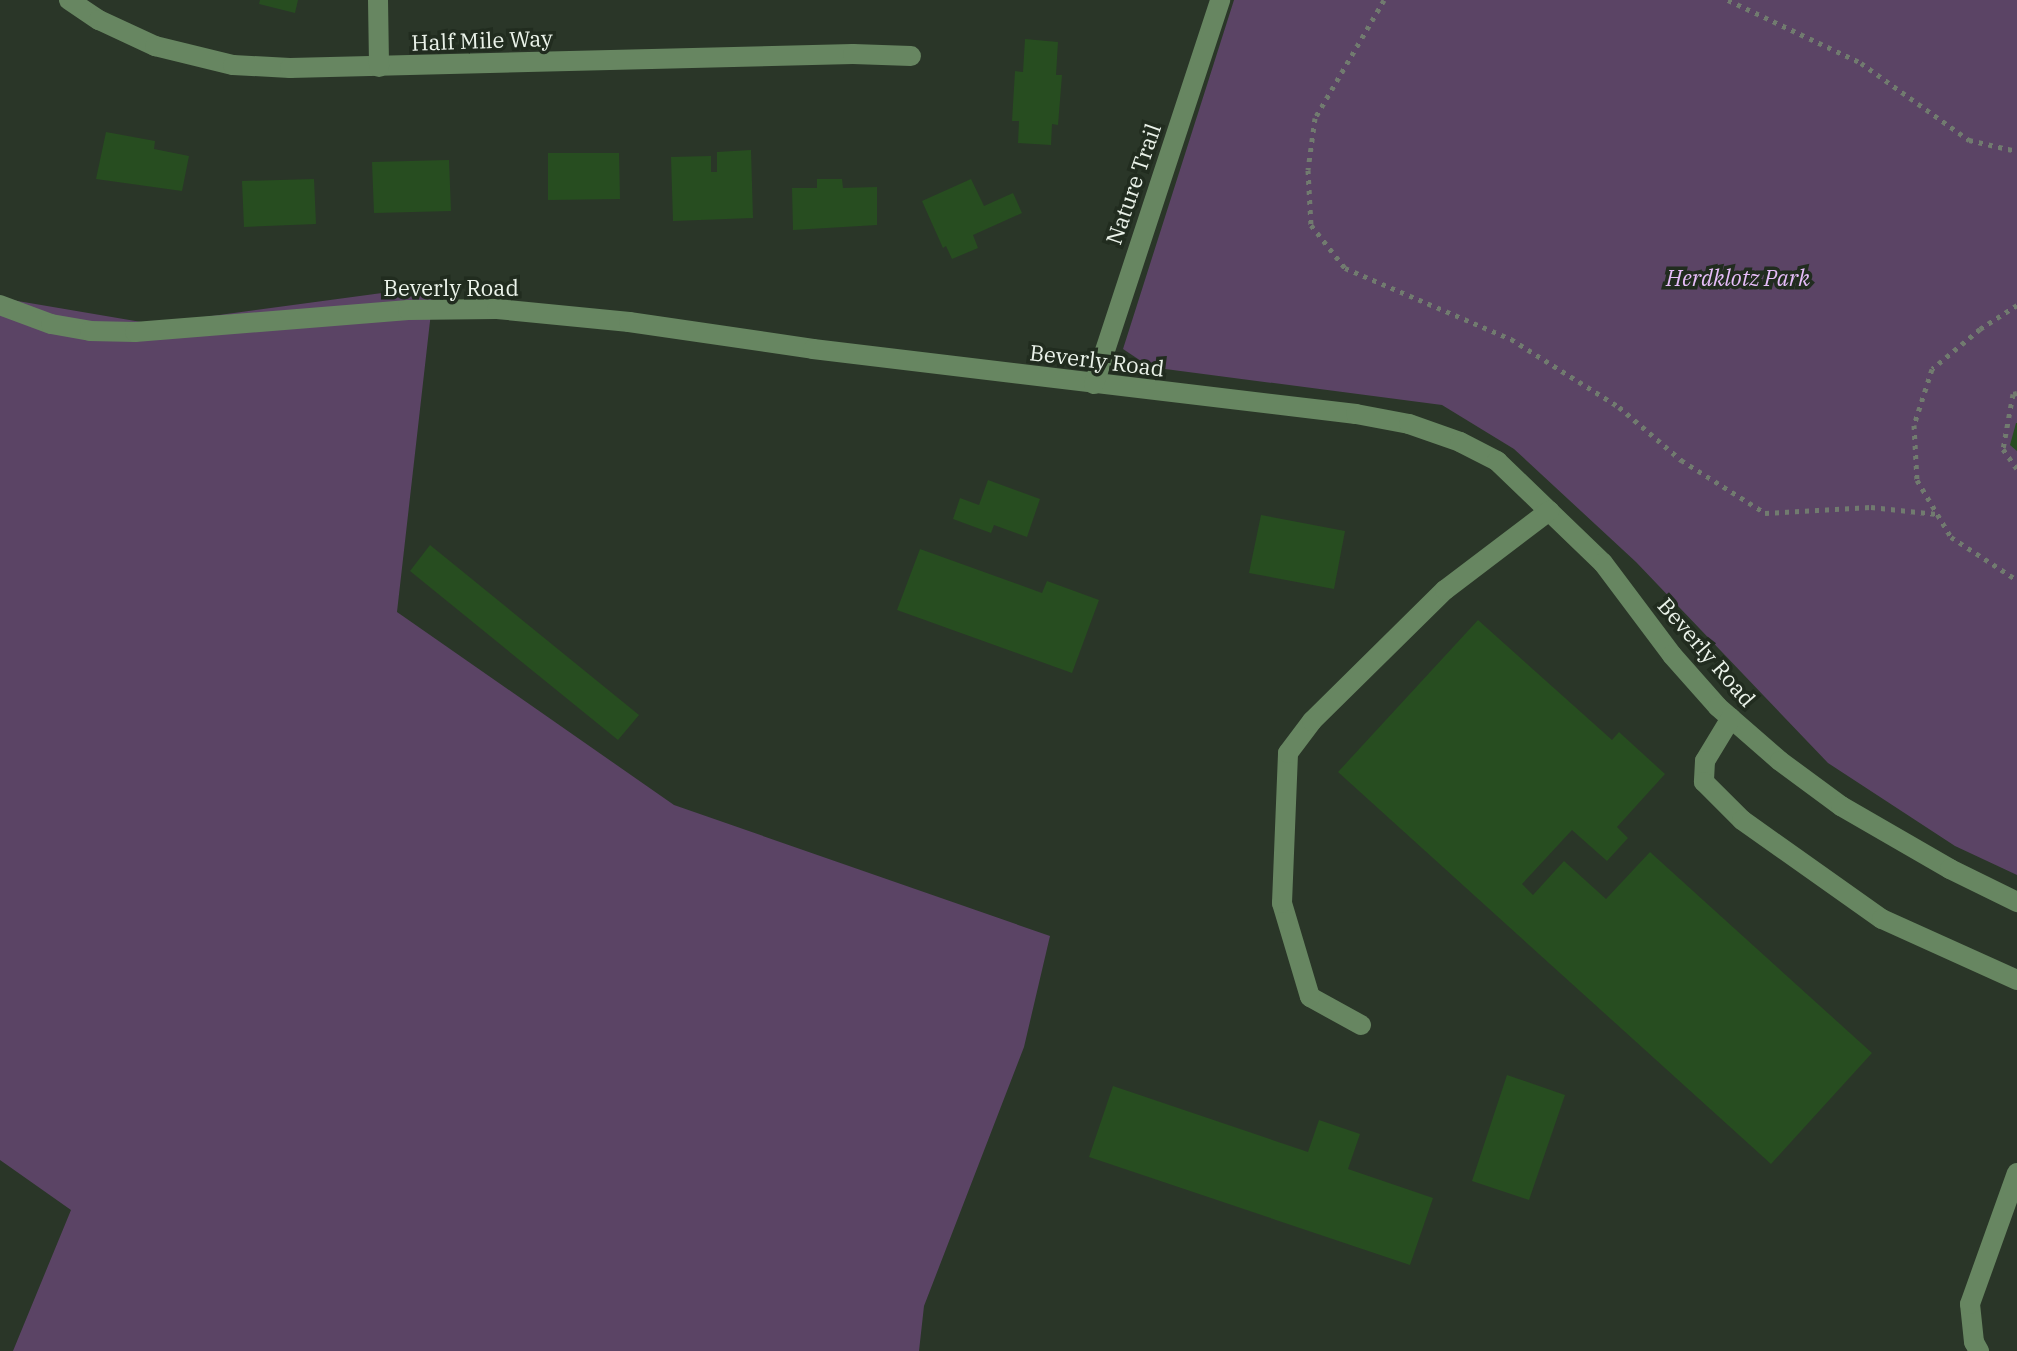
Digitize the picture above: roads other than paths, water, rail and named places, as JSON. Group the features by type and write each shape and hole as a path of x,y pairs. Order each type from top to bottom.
{"street":[{"name":"Half Mile Way","path":"69,0 99,20 155,46 210,61 290,68 853,54 911,56"},
{"path":"378,0 379,67"},
{"name":"Nature Trail","path":"1094,384 1220,0"},
{"name":"Beverly Road","path":"0,305 51,324 90,331 135,332 408,310 497,309 629,322 1094,384 1356,414 1409,424 1460,442 1497,461 1603,563 1672,655 1731,718 1780,761 1841,806 1950,869 2017,902"},
{"path":"1361,1025 1310,997 1282,903 1288,753 1312,721 1445,590 1549,511"},
{"path":"1731,718 1705,761 1704,782 1742,820 1882,919 2017,980"},
{"path":"1979,1351 1974,1342 1970,1304 2017,1173"}],"park label":[{"name":"Herdklotz Park","path":"1738,278"}]}
